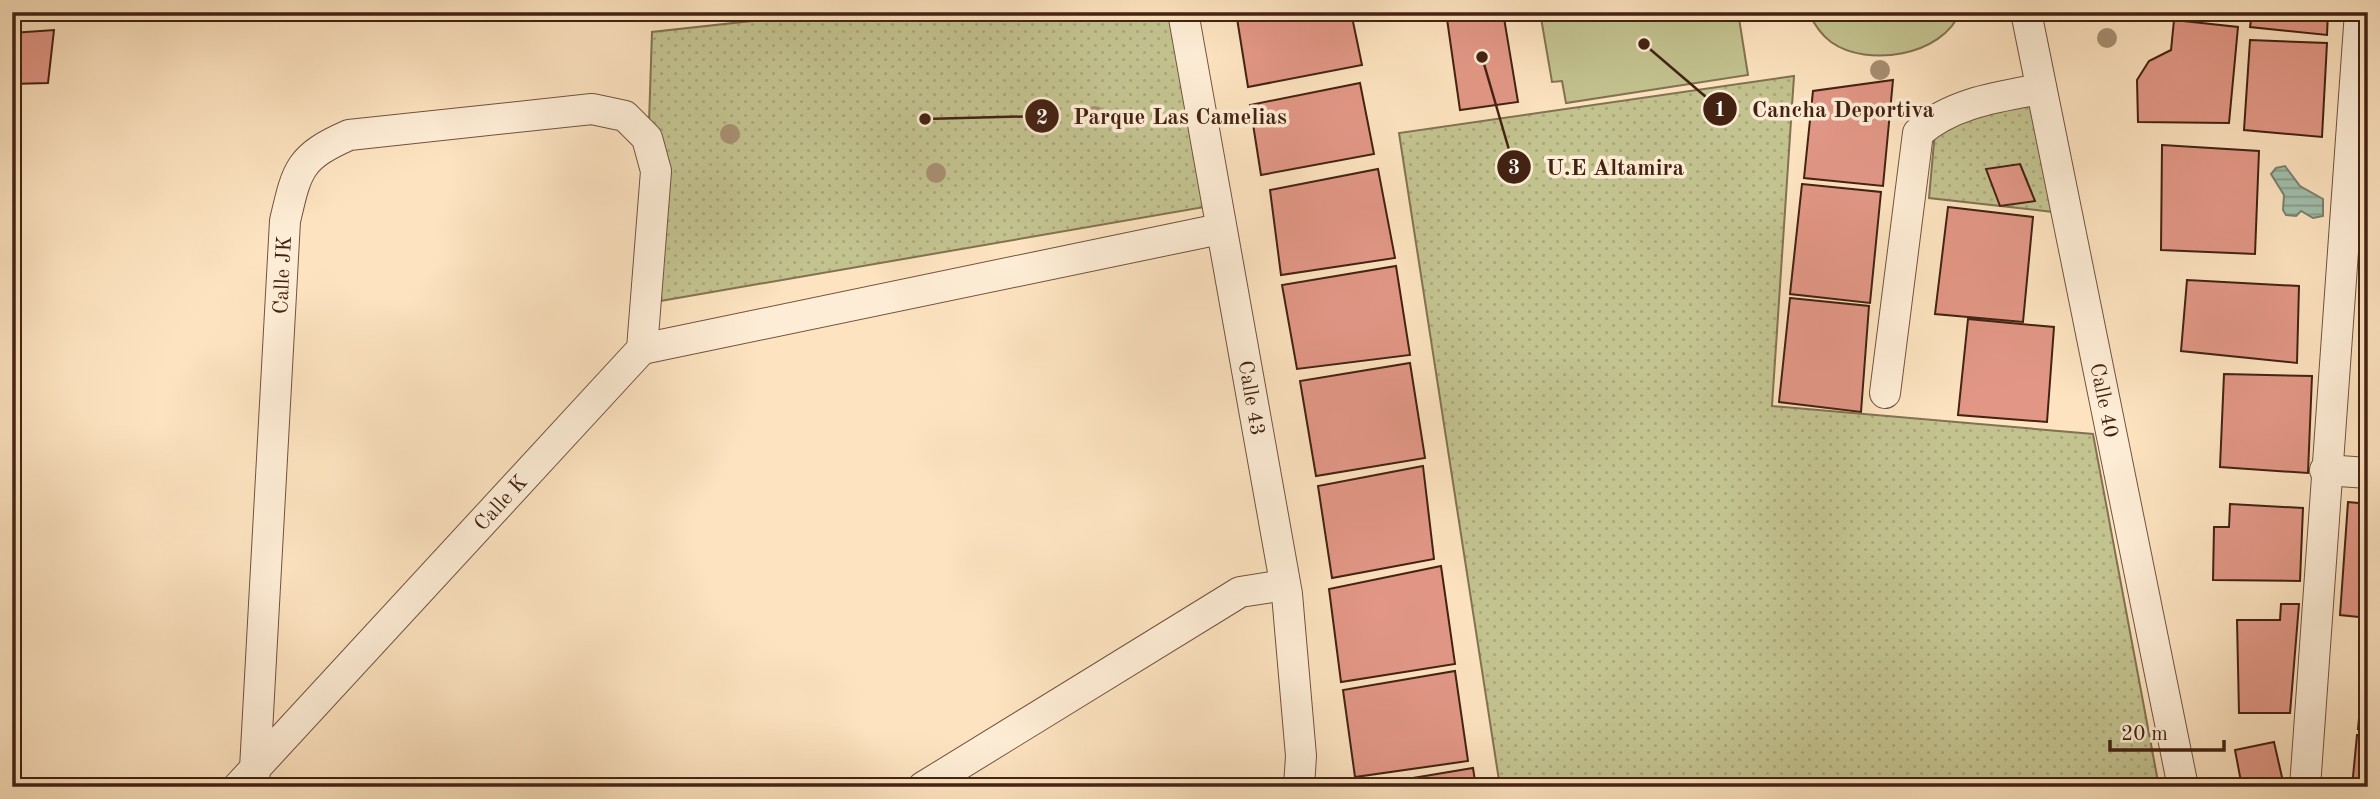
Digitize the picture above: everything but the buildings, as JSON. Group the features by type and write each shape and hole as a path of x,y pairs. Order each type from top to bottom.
{"street":[{"name":"Calle 43","path":"1183,12 1285,585 1301,756 1299,787"},
{"name":"Calle 40","path":"2026,12 2183,787"},
{"path":"2305,787 2325,470 2360,12"},
{"path":"1885,393 1918,133 1937,116 1965,106 2041,89"},
{"name":"Calle JK","path":"254,787 285,220 295,178 316,149 349,135 592,109 625,116 647,138 656,171 642,349"},
{"path":"642,349 1220,229"},
{"name":"Calle K","path":"237,787 642,349"},
{"path":"2325,470 2368,473"},
{"path":"923,787 1240,592 1285,585"}],"green space":[{"path":"833,12 1183,12 1216,205 643,304 652,32"},
{"path":"1540,12 1738,12 1748,75 1566,103 1562,81 1552,82"},
{"path":"1808,12 1960,12 1951,27 1938,39 1921,48 1883,56 1846,50 1831,42"},
{"path":"1794,76 1772,406 2093,434 2159,787 1500,787 1399,133"},
{"path":"2036,87 2062,213 1929,198 1937,109"}],"shaded area":[{"path":"2285,166 2300,186 2323,199 2323,216 2313,218 2301,211 2296,216 2286,215 2283,210 2284,195 2271,174 2276,168"}],"place":[{"name":"Cancha Deportiva","path":"1644,44"},
{"name":"U.E Altamira","path":"1482,57"},
{"name":"Parque Las Camelias","path":"925,119"}]}
